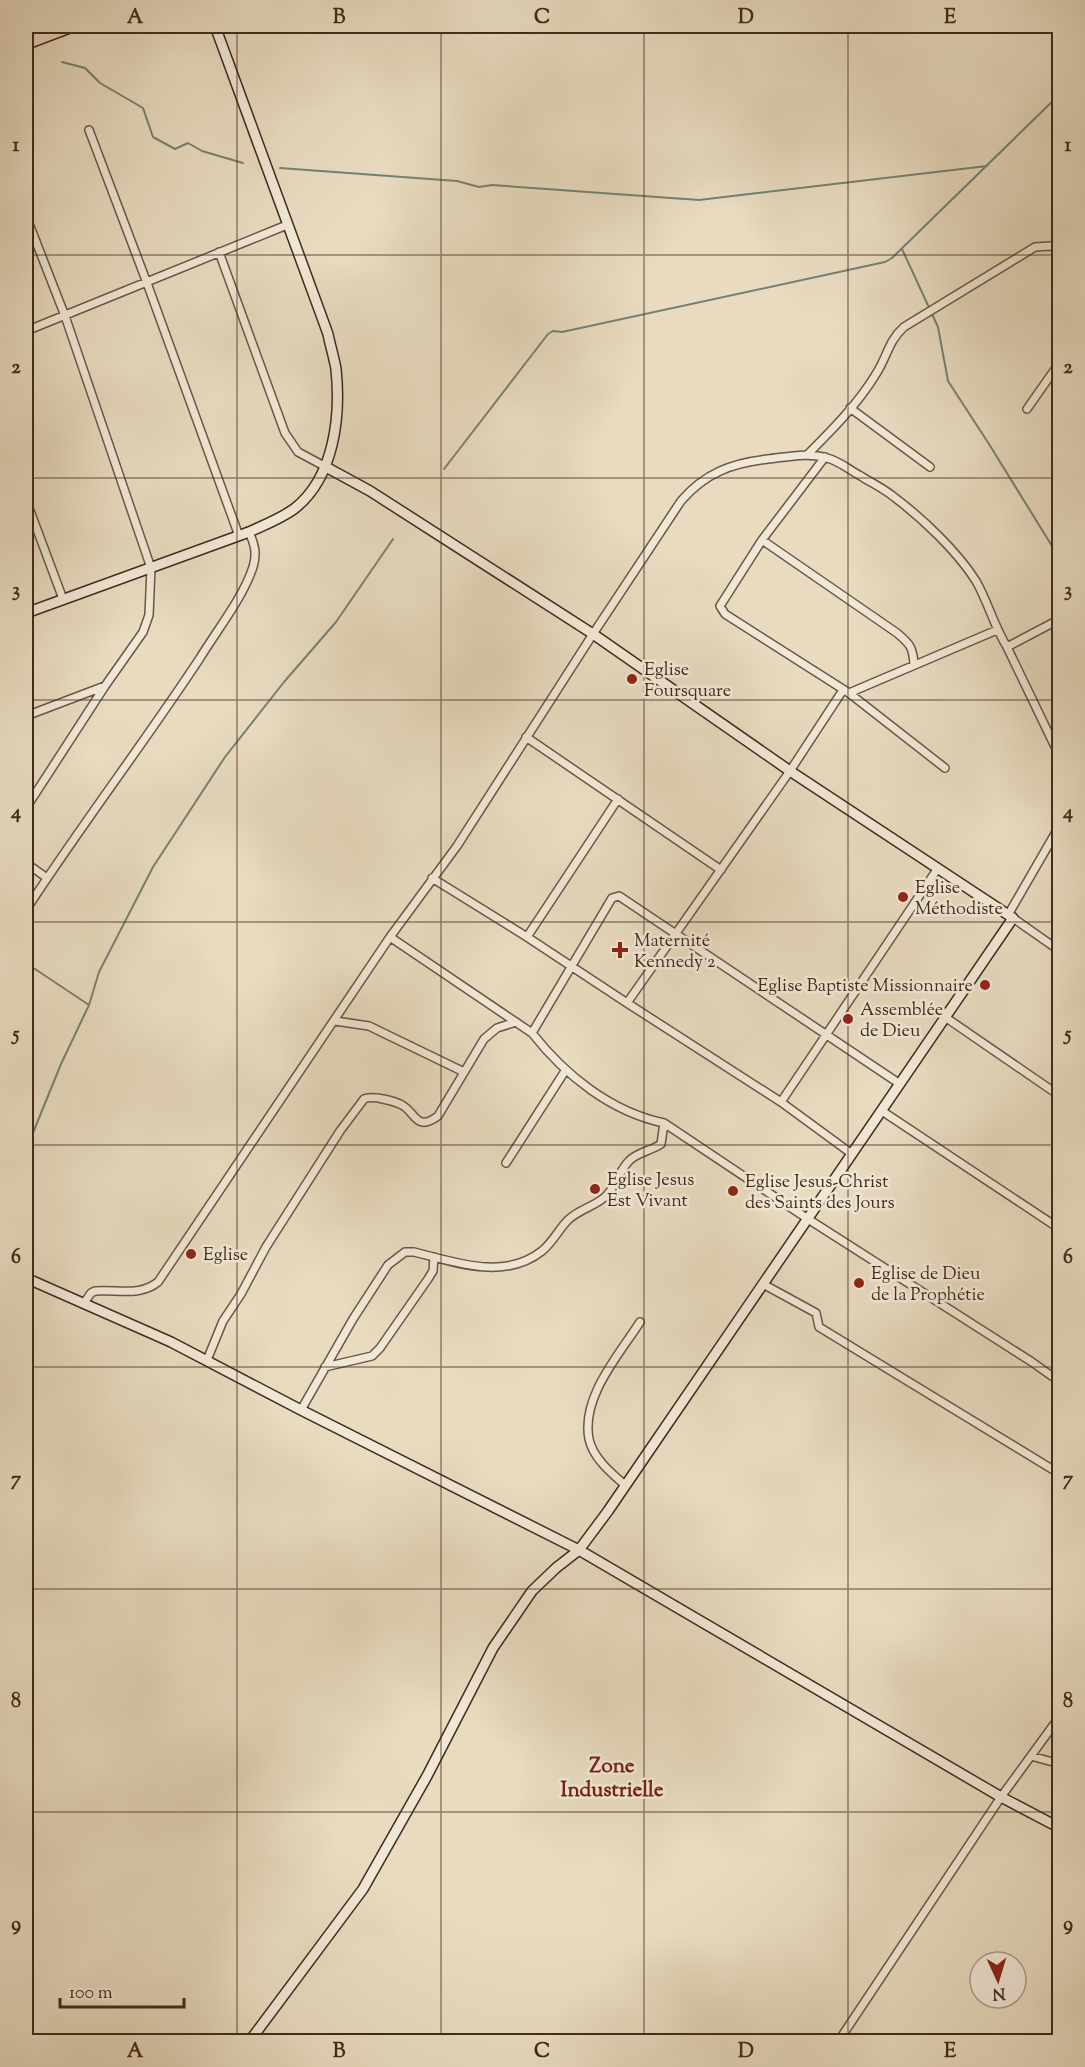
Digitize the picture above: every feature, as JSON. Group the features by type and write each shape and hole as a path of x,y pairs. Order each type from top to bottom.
{"highway":[{"path":"26,43 49,29 70,26"}],"street":[{"path":"26,613 239,536 280,518 307,496 326,467 334,435 337,404 336,369 328,333 215,26"},
{"path":"88,129 239,536"},
{"path":"26,216 65,316 151,568 149,615 143,632 26,808"},
{"path":"26,331 287,225"},
{"path":"26,244 36,241"},
{"path":"807,455 850,408 876,375 895,335 904,327 1035,247 1051,246 1059,251"},
{"path":"219,252 285,433 298,452 370,491 592,634 790,771 1010,916 1059,951"},
{"path":"1027,409 1059,362"},
{"path":"850,408 930,467"},
{"path":"84,1303 95,1291 139,1292 158,1282 390,937 457,846 592,634 681,501 694,486 711,474 736,465 807,455 825,457 838,462 893,496 949,548 976,582 1059,757"},
{"path":"825,457 762,540 720,606 725,614 846,691 945,768"},
{"path":"26,500 63,600"},
{"path":"26,910 177,693 234,604 253,569 256,555 249,532"},
{"path":"762,540 897,633 910,644 914,664"},
{"path":"1007,647 1059,620"},
{"path":"627,1003 846,691 997,630"},
{"path":"26,716 105,686"},
{"path":"526,737 721,870"},
{"path":"26,782 32,798"},
{"path":"527,937 618,799"},
{"path":"249,2042 363,1889 427,1776 493,1648 532,1591 579,1550 808,1219 945,1017 1010,916 1059,825"},
{"path":"26,863 47,878"},
{"path":"782,1102 938,868"},
{"path":"432,878 782,1102 852,1154"},
{"path":"532,1033 612,898 619,896 900,1084"},
{"path":"390,937 532,1033 565,1071 630,1114 664,1123 808,1219 1032,1362 1059,1382"},
{"path":"945,1017 1059,1096"},
{"path":"335,1021 369,1026 464,1072"},
{"path":"207,1360 223,1321 241,1294 266,1248 340,1131 364,1099 378,1097 402,1106 415,1119 433,1120 438,1116 490,1032 516,1022"},
{"path":"506,1163 565,1071"},
{"path":"882,1111 1059,1229"},
{"path":"301,1410 353,1319 388,1264 405,1252 476,1267 503,1266 528,1260 558,1236 570,1218 604,1198 629,1161 636,1155 661,1144 664,1123"},
{"path":"325,1367 372,1356 380,1348 429,1279 433,1270 434,1257"},
{"path":"26,1278 207,1360 579,1550 1001,1797 1059,1828"},
{"path":"763,1284 816,1313 819,1327 1059,1474"},
{"path":"625,1485 611,1473 595,1452 589,1440 588,1427 596,1392 640,1323"},
{"path":"838,2042 1001,1797 1059,1716"},
{"path":"1031,1756 1059,1764"}],"waterway":[{"path":"62,62 85,68 100,83 143,108 153,137 175,149 188,143 202,151 243,163"},
{"path":"444,469 548,334 553,331 562,332 885,262 892,258 1060,94"},
{"path":"280,168 457,181 479,187 492,185 699,200 987,166"},
{"path":"902,249 938,327 948,381 1060,559"},
{"path":"26,1150 61,1064 89,1005 99,972 153,867 225,757 284,682 336,622 393,539"},
{"path":"26,963 89,1005"}],"place":[{"name":"Eglise Foursquare","path":"632,679"},
{"name":"Eglise Méthodiste","path":"903,897"},
{"name":"Maternité Kennedy 2","path":"620,950"},
{"name":"Eglise Baptiste Missionnaire","path":"985,985"},
{"name":"Assemblée de Dieu","path":"848,1019"},
{"name":"Eglise Jesus Est Vivant","path":"595,1189"},
{"name":"Eglise Jesus-Christ des Saints des Jours","path":"733,1191"},
{"name":"Eglise","path":"191,1254"},
{"name":"Eglise de Dieu de la Prophétie","path":"859,1283"}],"district":[{"name":"Zone Industrielle","path":"612,1777"}]}
